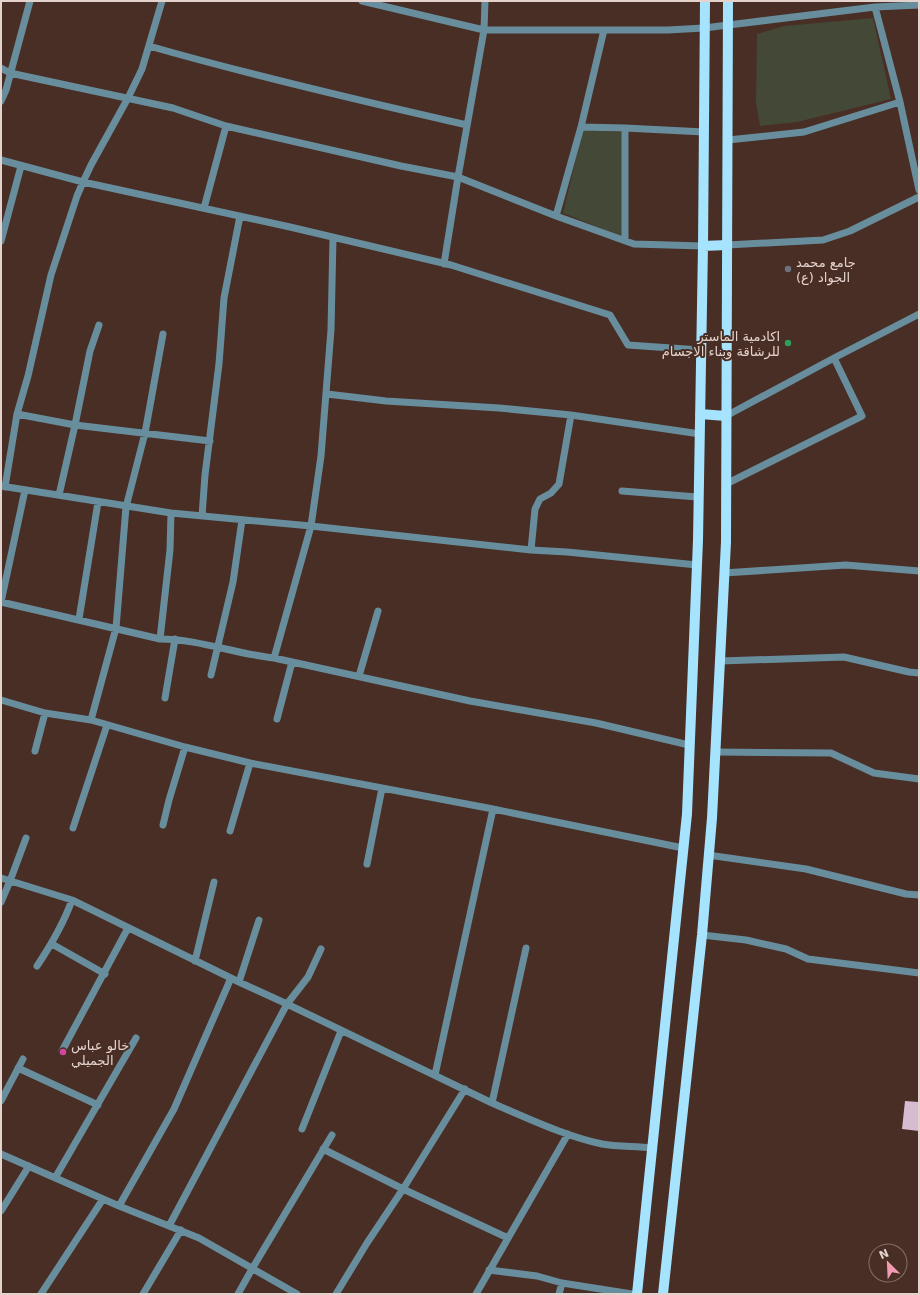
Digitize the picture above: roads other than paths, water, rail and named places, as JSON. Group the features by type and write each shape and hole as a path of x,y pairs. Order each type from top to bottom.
{"main road":[{"path":"636,1294 687,814 697,565 697,497 700,434 705,1"},
{"path":"663,1294 702,935 712,818 720,662 726,484 728,1"},
{"path":"703,246 727,245"},
{"path":"700,414 726,416"}],"street":[{"path":"1,101 6,90 30,1"},
{"path":"162,1 142,69 83,182 51,275 28,376 17,414 3,486 171,514 311,526 531,550 567,552 697,565"},
{"path":"362,1 484,30 668,30 704,28 875,7 917,4"},
{"path":"444,264 484,30 485,1"},
{"path":"875,7 900,102 919,190"},
{"path":"556,216 581,127 604,30"},
{"path":"149,46 215,65 310,89 467,125"},
{"path":"1,68 10,73 173,108 226,126 402,166 458,177 556,216 634,244 703,246"},
{"path":"728,140 804,132 900,102"},
{"path":"204,208 226,126"},
{"path":"581,127 704,132"},
{"path":"624,240 625,128"},
{"path":"1,160 83,182 240,216 444,264 610,315 628,345 700,350"},
{"path":"1,241 21,166"},
{"path":"727,245 822,240 850,231 919,197"},
{"path":"202,516 205,474 219,364 224,298 240,216"},
{"path":"274,658 311,526 321,456 331,330 333,238"},
{"path":"726,416 919,314"},
{"path":"59,495 76,425 90,351 99,325"},
{"path":"91,720 116,628 126,507 144,433 163,334"},
{"path":"726,484 862,416 834,358"},
{"path":"327,394 386,401 499,408 571,415 700,434"},
{"path":"17,414 76,425 210,441"},
{"path":"531,550 535,509 540,500 551,493 559,484 571,415"},
{"path":"25,490 1,602 160,639 175,639 254,656 274,658 470,701 596,723 689,745"},
{"path":"622,492 697,497"},
{"path":"79,619 98,502"},
{"path":"160,639 170,550 171,514"},
{"path":"212,675 224,628 233,582 242,520"},
{"path":"724,573 846,564 919,571"},
{"path":"359,676 378,611"},
{"path":"164,698 175,639"},
{"path":"720,662 844,657 919,673"},
{"path":"277,719 292,662"},
{"path":"1,700 45,713 91,720 185,747 250,763 493,809 683,848"},
{"path":"35,751 45,713"},
{"path":"73,828 107,725"},
{"path":"164,825 169,800 185,747"},
{"path":"715,752 831,753 874,773 919,779"},
{"path":"230,831 250,763"},
{"path":"367,864 382,788"},
{"path":"435,1075 493,809"},
{"path":"1,902 26,838"},
{"path":"708,855 806,870 906,894 919,895"},
{"path":"1,878 72,900 195,961 492,1103 568,1134 603,1144 652,1148"},
{"path":"195,961 214,882"},
{"path":"36,966 52,944 66,918 72,900"},
{"path":"239,982 259,920"},
{"path":"62,1051 128,928"},
{"path":"702,935 746,940 786,949 808,959 919,974"},
{"path":"52,944 104,974"},
{"path":"492,1103 526,948"},
{"path":"169,1226 287,1004 308,977 321,949"},
{"path":"119,1206 174,1109 231,978"},
{"path":"302,1129 341,1031"},
{"path":"55,1178 136,1038"},
{"path":"1,1101 23,1059"},
{"path":"18,1068 98,1105"},
{"path":"336,1294 465,1089"},
{"path":"476,1294 568,1134"},
{"path":"238,1294 332,1136"},
{"path":"323,1149 403,1189 508,1238"},
{"path":"1,1154 119,1206 199,1238 297,1294"},
{"path":"1,1211 29,1166"},
{"path":"42,1294 103,1199"},
{"path":"143,1294 181,1230"},
{"path":"490,1270 537,1276 562,1283 632,1294"},
{"path":"559,1294 562,1283"}],"place":[{"name":"جامع محمد الجواد (ع)","path":"788,269"},
{"name":"اكادمية الماستر للرشاقة وبناء الاجسام","path":"788,343"},
{"name":"خالو عباس الجميلي","path":"63,1052"}]}
